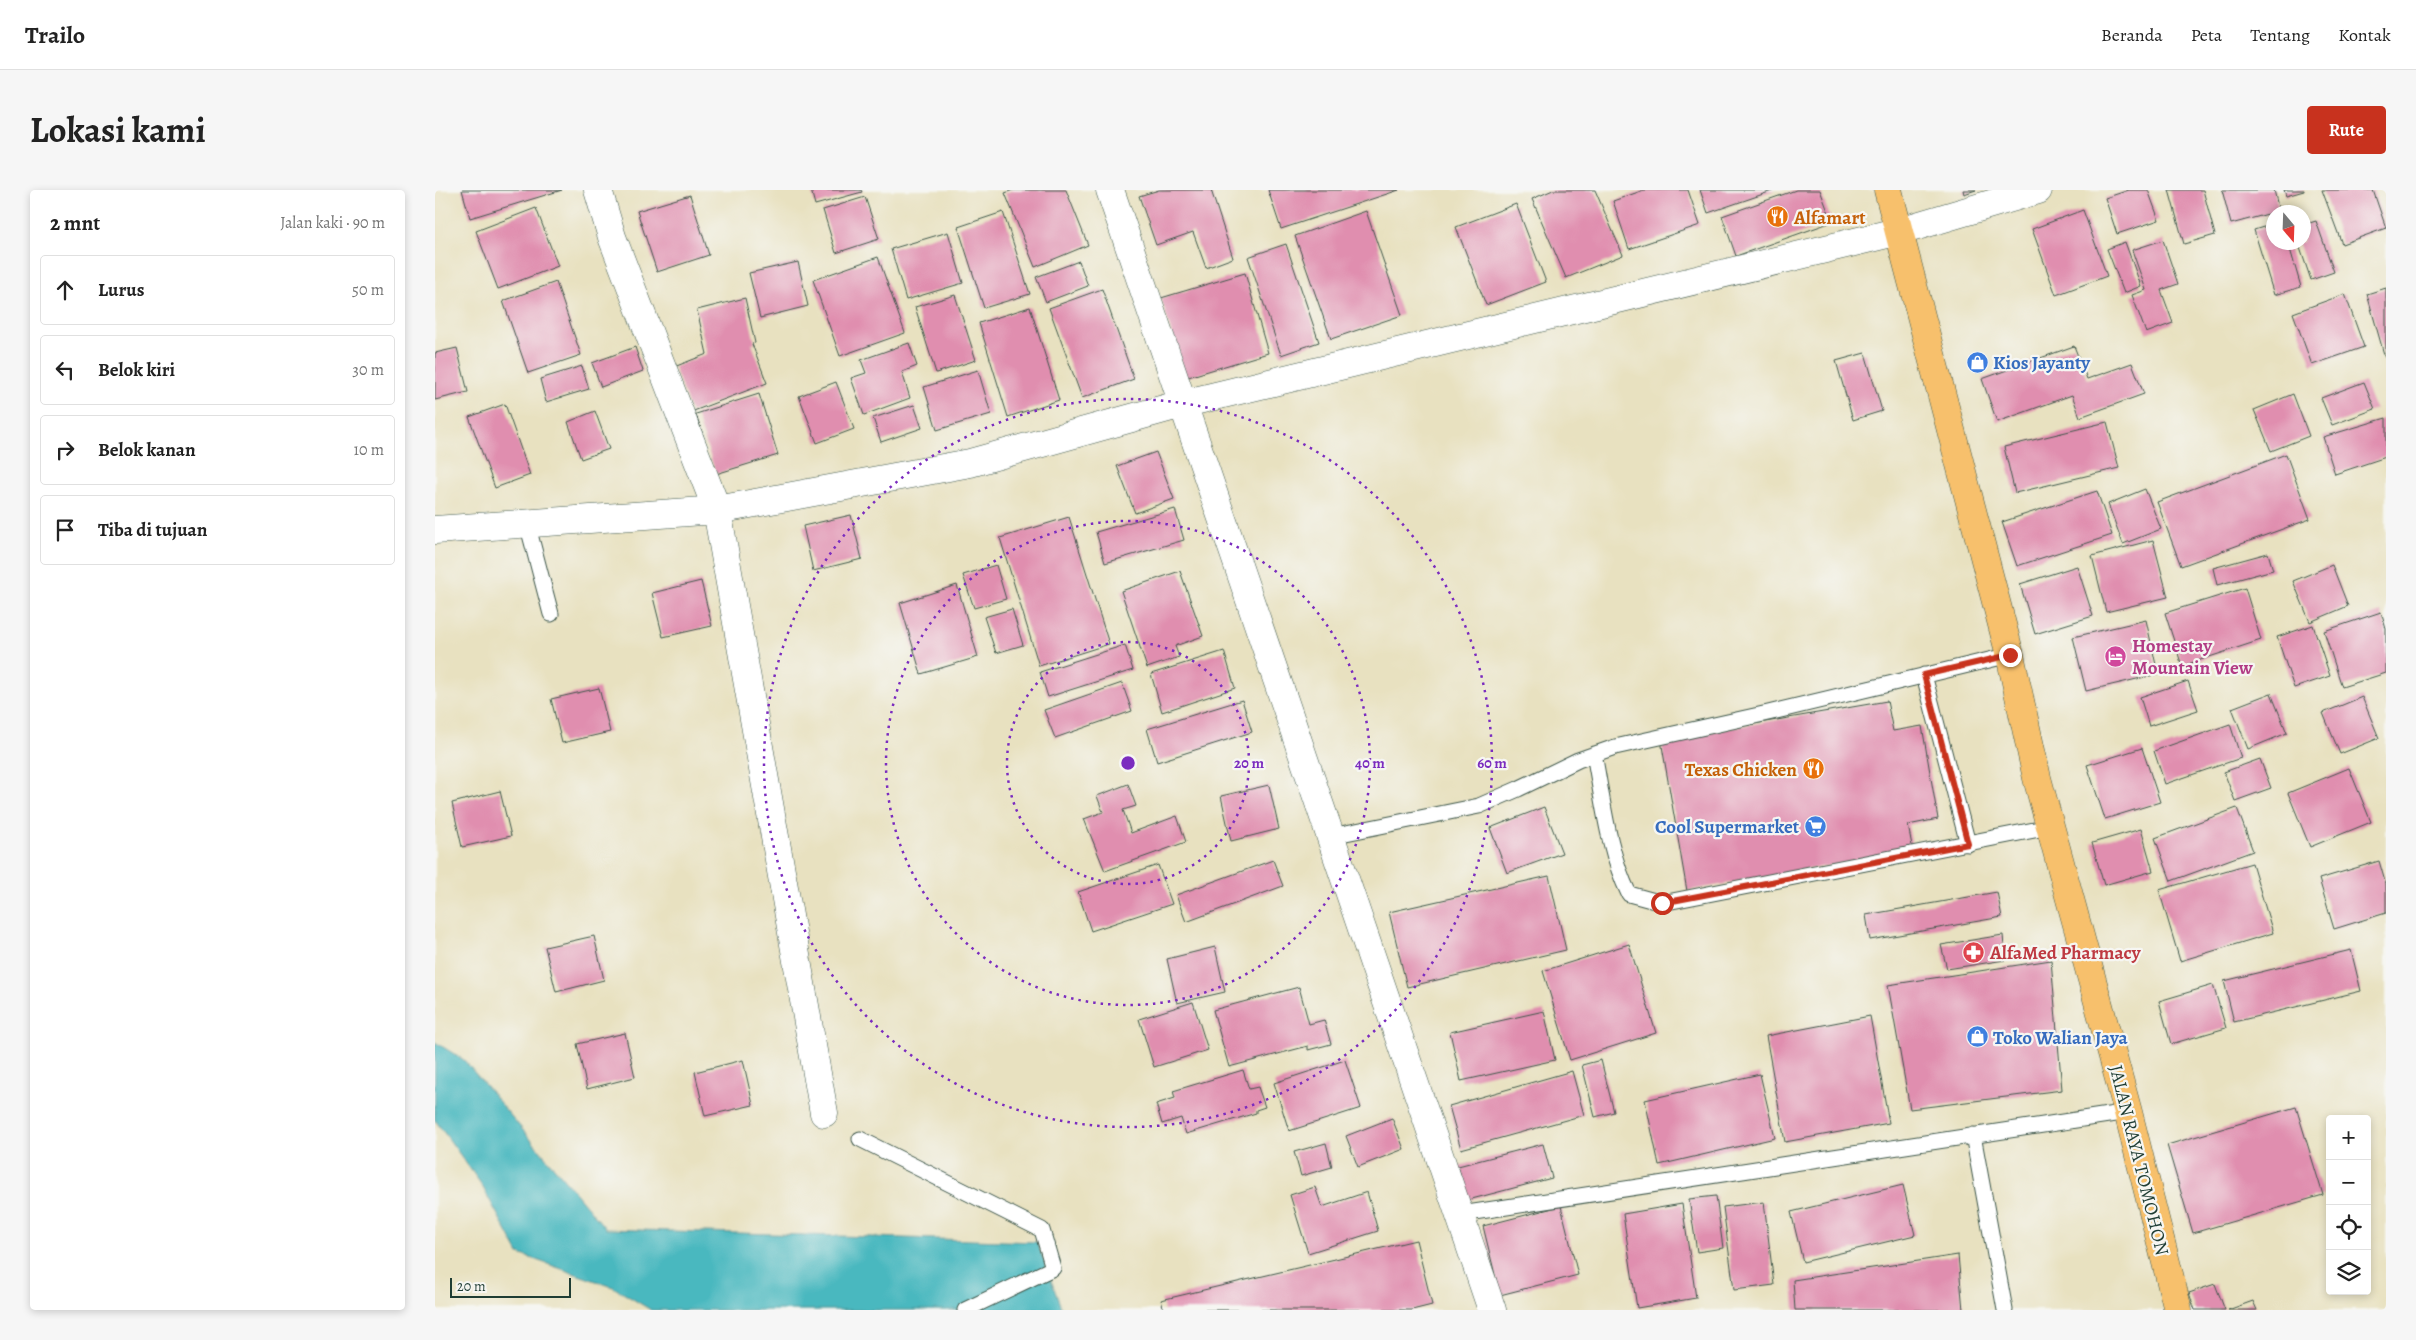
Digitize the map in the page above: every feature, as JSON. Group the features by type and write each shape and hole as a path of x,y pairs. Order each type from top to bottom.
{"highway":[{"name":"JALAN RAYA TOMOHON","path":"1889,190 2010,655 2037,778 2128,1112 2178,1310"}],"street":[{"path":"597,190 612,237 717,510 824,1113"},
{"path":"1110,190 1461,1214 1492,1310"},
{"path":"435,530 717,510 970,463 1182,404 1900,231 2038,190"}],"lane":[{"path":"527,523 551,614"},
{"path":"1331,836 1479,806 1594,754 1615,747 1768,713 2010,655"},
{"path":"1924,675 1968,844"},
{"path":"1594,754 1607,821 1622,880 1629,894 1662,903 2050,827"},
{"path":"1461,1214 2128,1112"},
{"path":"1973,1136 2005,1310"},
{"path":"860,1139 1041,1230 1053,1268 965,1310"}],"water":[{"path":"435,1042 464,1060 606,1229 1037,1242 1062,1310 651,1310 613,1287 519,1254 481,1184 435,1120"}],"building":[{"path":"462,190 562,190 470,218"},
{"path":"811,190 861,190 862,192 815,205"},
{"path":"1013,190 1066,190 1088,245 1035,267 1005,193"},
{"path":"1159,190 1211,190 1233,258 1206,268 1193,232 1156,245 1139,196"},
{"path":"1268,190 1399,190 1281,229"},
{"path":"1553,190 1595,190 1623,255 1566,278 1532,199"},
{"path":"1644,190 1688,190 1700,225 1629,249 1613,201"},
{"path":"1700,190 1775,190 1708,213"},
{"path":"1796,190 1820,190 1832,222 1736,256 1722,216"},
{"path":"1963,190 1976,190 1964,194"},
{"path":"2129,190 2148,190 2159,220 2117,234 2105,198"},
{"path":"2169,190 2203,190 2215,235 2184,244"},
{"path":"2222,190 2274,190 2278,205 2266,205 2266,215 2231,224"},
{"path":"2284,190 2304,190 2304,191 2286,196"},
{"path":"2322,190 2373,190 2386,228 2342,244"},
{"path":"690,195 709,255 657,272 637,211"},
{"path":"865,197 879,239 836,253 823,210"},
{"path":"1516,204 1546,282 1486,305 1456,227"},
{"path":"536,208 558,266 498,289 476,231"},
{"path":"2083,210 2107,276 2056,295 2032,229"},
{"path":"1366,211 1402,315 1331,339 1295,236"},
{"path":"1003,212 1030,294 984,308 958,227"},
{"path":"2316,221 2334,272 2311,280 2301,250 2311,250 2311,223"},
{"path":"2266,226 2266,250 2290,250 2301,287 2274,295 2254,230"},
{"path":"948,232 963,283 906,300 891,249"},
{"path":"2163,240 2178,284 2161,290 2173,323 2146,333 2132,295 2146,290 2132,250"},
{"path":"2125,242 2141,286 2124,293 2107,249"},
{"path":"1286,244 1319,342 1281,355 1248,257"},
{"path":"878,257 905,333 840,356 813,280"},
{"path":"1079,261 1088,286 1046,302 1036,277"},
{"path":"798,262 808,306 760,318 749,273"},
{"path":"1245,273 1268,353 1185,378 1161,298"},
{"path":"556,282 581,355 528,373 503,301"},
{"path":"2386,288 2386,358 2385,358 2367,294"},
{"path":"1102,289 1134,379 1082,398 1049,308"},
{"path":"2345,294 2364,347 2312,365 2293,313"},
{"path":"955,295 976,360 936,373 915,307"},
{"path":"745,298 755,343 752,344 767,383 691,412 674,367 707,354 697,310"},
{"path":"1030,307 1059,400 1008,417 979,323"},
{"path":"909,343 917,366 902,372 910,398 864,415 851,378 866,373 861,360"},
{"path":"2074,346 2087,379 2132,363 2144,394 2080,417 2072,395 1997,422 1982,379"},
{"path":"635,347 643,371 601,387 592,363"},
{"path":"457,348 468,392 435,400 435,353"},
{"path":"1865,353 1882,411 1853,420 1836,361"},
{"path":"582,366 589,389 546,402 540,379"},
{"path":"978,370 991,414 937,430 924,387"},
{"path":"836,382 854,429 817,443 799,396"},
{"path":"2364,382 2375,409 2332,425 2321,398"},
{"path":"759,394 778,455 716,474 696,414"},
{"path":"2293,394 2309,436 2271,451 2254,410"},
{"path":"505,404 530,475 495,488 469,417"},
{"path":"914,405 922,428 881,442 873,418"},
{"path":"595,411 609,449 581,459 568,422"},
{"path":"2386,418 2386,457 2335,474 2323,437"},
{"path":"2107,422 2119,468 2015,493 2004,447"},
{"path":"1156,452 1174,499 1135,513 1117,466"},
{"path":"2286,454 2310,519 2181,566 2157,502"},
{"path":"2145,489 2161,529 2123,544 2108,504"},
{"path":"2097,491 2112,535 2017,566 2002,522"},
{"path":"1175,509 1184,540 1105,563 1096,532"},
{"path":"851,515 862,559 813,571 803,526"},
{"path":"1069,517 1109,644 1039,666 1000,538"},
{"path":"2153,540 2168,597 2106,612 2092,556"},
{"path":"2268,553 2273,570 2217,585 2213,568"},
{"path":"996,565 1006,599 974,608 963,575"},
{"path":"2332,565 2348,606 2310,622 2293,581"},
{"path":"2077,566 2093,616 2035,634 2020,584"},
{"path":"1180,571 1203,636 1175,646 1179,657 1147,668 1121,591"},
{"path":"701,581 712,626 663,637 652,593"},
{"path":"957,585 978,657 921,674 900,603"},
{"path":"2245,588 2261,640 2182,666 2165,613"},
{"path":"1012,609 1023,645 996,653 984,617"},
{"path":"2381,612 2386,629 2386,673 2342,687 2324,631"},
{"name":"Homestay Mountain View","path":"2146,620 2158,674 2086,691 2073,637"},
{"path":"2313,625 2330,676 2294,688 2277,637"},
{"path":"1125,645 1133,670 1048,697 1040,672"},
{"path":"1224,651 1235,688 1162,712 1151,674"},
{"path":"2188,681 2198,710 2149,726 2140,697"},
{"path":"1122,683 1132,711 1055,738 1044,710"},
{"path":"599,688 610,732 562,743 551,699"},
{"path":"2271,693 2287,733 2248,749 2232,708"},
{"path":"2362,697 2379,738 2340,754 2323,713"},
{"path":"1242,700 1252,732 1157,762 1147,729"},
{"path":"1887,701 1893,731 1922,726 1938,819 1908,825 1913,851 1687,891 1661,740"},
{"path":"2230,724 2241,758 2165,784 2154,751"},
{"path":"2142,748 2160,802 2105,819 2087,765"},
{"path":"2260,759 2271,788 2235,801 2224,772"},
{"path":"2349,768 2371,822 2310,847 2288,793"},
{"path":"1128,784 1136,806 1123,810 1131,833 1177,816 1186,842 1105,871 1084,819 1103,812 1097,796"},
{"path":"1269,785 1279,829 1231,841 1221,796"},
{"path":"500,791 511,836 462,847 452,803"},
{"path":"1544,807 1562,853 1507,873 1490,828"},
{"path":"2237,808 2253,851 2171,881 2155,838"},
{"path":"2141,829 2153,871 2104,885 2092,843"},
{"path":"1273,860 1283,886 1186,922 1176,895"},
{"path":"2379,861 2386,885 2386,913 2334,929 2319,879"},
{"path":"2252,863 2273,933 2180,961 2159,890"},
{"path":"1158,865 1172,904 1091,931 1078,892"},
{"path":"1549,876 1566,950 1407,987 1389,912"},
{"path":"1997,892 2002,917 1870,940 1866,915"},
{"name":"AlfaMed Pharmacy","path":"2003,935 2005,960 1947,969 1941,945"},
{"path":"594,936 604,980 556,992 545,947"},
{"path":"1629,944 1656,1033 1570,1060 1543,971"},
{"path":"1215,947 1225,992 1177,1003 1167,959"},
{"path":"2351,950 2361,991 2234,1022 2224,981"},
{"name":"Toko Walian Jaya","path":"2051,960 2062,1090 1910,1109 1888,985"},
{"path":"2213,985 2226,1028 2171,1044 2159,1001"},
{"path":"1299,987 1309,1024 1324,1020 1331,1044 1308,1050 1308,1046 1229,1067 1213,1010"},
{"path":"1193,1002 1208,1050 1154,1067 1139,1019"},
{"path":"1544,1011 1555,1060 1461,1081 1450,1032"},
{"path":"1870,1016 1889,1123 1785,1142 1766,1036"},
{"path":"625,1033 635,1077 587,1089 577,1044"},
{"path":"743,1060 753,1105 705,1116 695,1072"},
{"path":"1345,1060 1361,1108 1289,1131 1274,1083"},
{"path":"1601,1060 1614,1112 1595,1117 1582,1065"},
{"path":"1243,1070 1249,1089 1258,1087 1265,1107 1256,1110 1256,1113 1186,1134 1181,1118 1162,1124 1156,1104 1175,1098 1173,1091"},
{"path":"1572,1071 1584,1115 1461,1149 1449,1106"},
{"path":"1760,1074 1775,1138 1659,1165 1645,1100"},
{"path":"2296,1107 2323,1195 2193,1233 2167,1145"},
{"path":"1392,1118 1404,1149 1358,1167 1346,1136"},
{"path":"1326,1143 1332,1167 1301,1176 1294,1152"},
{"path":"1543,1144 1552,1178 1468,1200 1458,1166"},
{"path":"1903,1185 1915,1235 1803,1262 1791,1212"},
{"path":"1315,1187 1322,1207 1367,1192 1378,1231 1308,1253 1290,1195"},
{"path":"1716,1196 1723,1248 1697,1252 1689,1199"},
{"path":"1764,1202 1774,1285 1734,1290 1723,1207"},
{"path":"1682,1204 1696,1298 1637,1308 1623,1214"},
{"path":"1561,1206 1578,1275 1500,1295 1483,1226"},
{"path":"1416,1240 1432,1305 1412,1310 1164,1310 1161,1300"},
{"path":"1958,1255 1963,1310 1795,1310 1793,1280"},
{"path":"2215,1284 2225,1310 2195,1310 2189,1293"},
{"path":"2253,1301 2257,1310 2228,1310"}],"place":[{"name":"Alfamart","path":"1778,217"},
{"name":"Kios Jayanty","path":"1977,362"},
{"name":"Homestay Mountain View","path":"2116,656"},
{"name":"Texas Chicken","path":"1813,769"},
{"name":"Cool Supermarket","path":"1815,826"},
{"name":"AlfaMed Pharmacy","path":"1974,952"},
{"name":"Toko Walian Jaya","path":"1977,1037"}],"route":[{"path":"1662,903 1968,844 1924,675 2010,655"}]}
